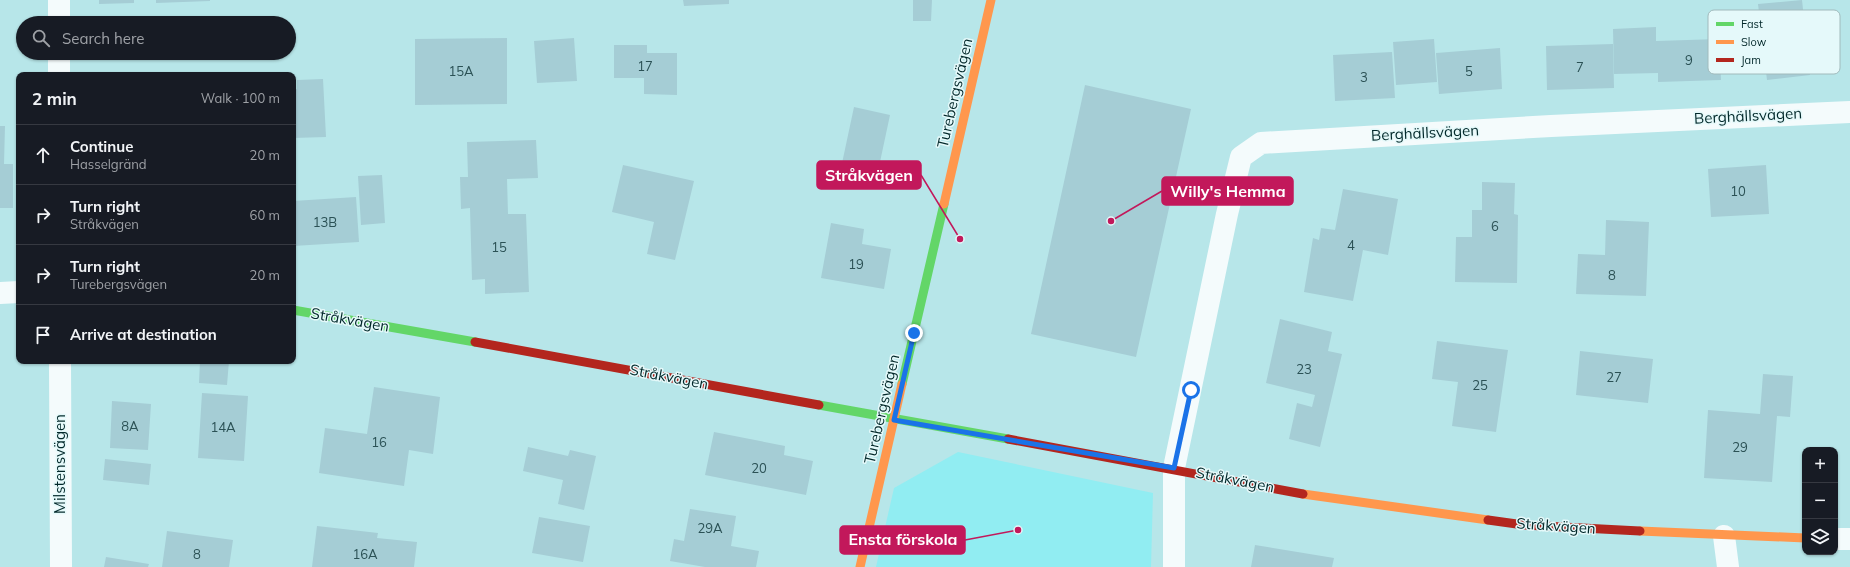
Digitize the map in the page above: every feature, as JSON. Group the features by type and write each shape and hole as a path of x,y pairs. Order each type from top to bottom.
{"street":[{"path":"59,0 59,16"},
{"name":"Turebergsvägen","path":"860,567 991,0"},
{"path":"59,60 59,72"},
{"name":"Berghällsvägen","path":"1174,567 1174,468 1227,214 1241,157 1261,143 1543,126 1850,112"},
{"path":"0,293 16,292"},
{"name":"Stråkvägen","path":"296,311 539,353 894,420 1174,468 1337,500 1524,525 1724,536 1802,538"},
{"name":"Milstensvägen","path":"60,364 61,567"},
{"path":"1724,536 1728,567"},
{"path":"1838,539 1850,539"}],"shaded area":[{"path":"958,452 1153,493 1151,567 876,567 894,488"}],"building":[{"path":"99,0 134,0 134,3 99,4"},
{"path":"156,0 210,0 210,1 156,3"},
{"path":"683,0 729,0 729,4 684,6"},
{"path":"913,0 932,0 931,21 913,21"},
{"path":"1802,0 1803,10 1759,10 1758,4"},
{"path":"1656,27 1656,41 1708,39 1708,74 1721,74 1721,80 1658,82 1658,73 1614,74 1613,29"},
{"path":"507,38 507,104 415,105 415,39"},
{"path":"574,38 577,81 537,83 534,41"},
{"path":"1434,39 1437,82 1396,85 1393,42"},
{"path":"1613,44 1614,88 1547,90 1546,46"},
{"path":"614,45 647,45 647,53 677,53 677,95 644,94 644,78 614,78"},
{"path":"1500,48 1502,89 1439,94 1436,53"},
{"path":"1392,52 1395,98 1335,101 1333,55"},
{"path":"1766,74 1810,74 1810,75 1767,80"},
{"path":"323,79 326,137 296,138 297,80"},
{"path":"1085,85 1191,109 1136,357 1031,334"},
{"path":"854,107 890,115 877,176 841,168"},
{"path":"0,126 5,126 4,164 13,164 13,208 0,208"},
{"path":"536,140 538,178 507,179 508,214 526,214 529,292 485,294 485,279 472,280 470,208 461,209 460,177 468,177 467,142"},
{"path":"623,165 694,181 675,260 647,254 654,222 612,212"},
{"path":"1766,165 1769,214 1711,217 1708,169"},
{"path":"382,175 385,223 361,225 358,176"},
{"path":"1482,182 1515,183 1514,214 1518,215 1517,283 1455,282 1456,237 1472,237 1472,210 1482,210"},
{"path":"1343,189 1398,199 1388,255 1363,250 1353,301 1304,292 1313,238 1319,240 1321,228 1335,230"},
{"path":"356,197 359,242 296,246 296,201"},
{"path":"1606,220 1649,222 1646,296 1576,294 1578,254 1605,255"},
{"path":"831,223 864,229 862,244 891,249 884,289 821,278"},
{"path":"1280,319 1332,332 1328,351 1342,354 1320,447 1289,439 1297,403 1312,407 1315,395 1266,383"},
{"path":"1437,341 1508,350 1496,432 1452,426 1458,382 1432,379"},
{"path":"1580,351 1653,359 1648,403 1576,395"},
{"path":"200,364 229,364 227,385 199,383"},
{"path":"1763,374 1793,376 1790,417 1777,416 1772,482 1704,478 1708,410 1760,414"},
{"path":"374,387 440,397 433,454 409,450 404,486 319,473 325,428 367,434"},
{"path":"202,393 248,396 244,461 198,458"},
{"path":"112,401 151,404 148,450 110,448"},
{"path":"714,432 785,446 784,455 813,461 806,495 705,475"},
{"path":"528,447 568,456 570,450 596,456 584,510 558,504 563,480 523,471"},
{"path":"105,459 151,464 149,485 103,480"},
{"path":"690,509 736,516 731,546 759,551 756,567 705,567 670,561 674,539 684,541"},
{"path":"539,517 590,526 583,562 532,553"},
{"path":"317,526 378,533 377,538 417,542 414,567 312,567"},
{"path":"167,531 233,540 229,567 162,567"},
{"path":"1255,545 1334,558 1332,567 1251,567"},
{"path":"106,557 149,564 148,567 104,567"}],"traffic: fast":[{"path":"902,384 944,204"},
{"path":"296,311 475,342"},
{"path":"819,405 1008,439"}],"traffic: slow":[{"path":"944,204 991,0"},
{"path":"860,567 902,384"},
{"path":"1303,494 1488,520"},
{"path":"1640,531 1802,538"}],"traffic: jam":[{"path":"475,342 819,405"},
{"path":"1008,439 1303,494"},
{"path":"1488,520 1524,525 1640,531"}],"place":[{"name":"Willy's Hemma","path":"1111,221"},
{"name":"Stråkvägen","path":"960,239"},
{"name":"Ensta förskola","path":"1018,530"}],"route":[{"path":"914,333 894,420 1174,468 1191,390"}]}
